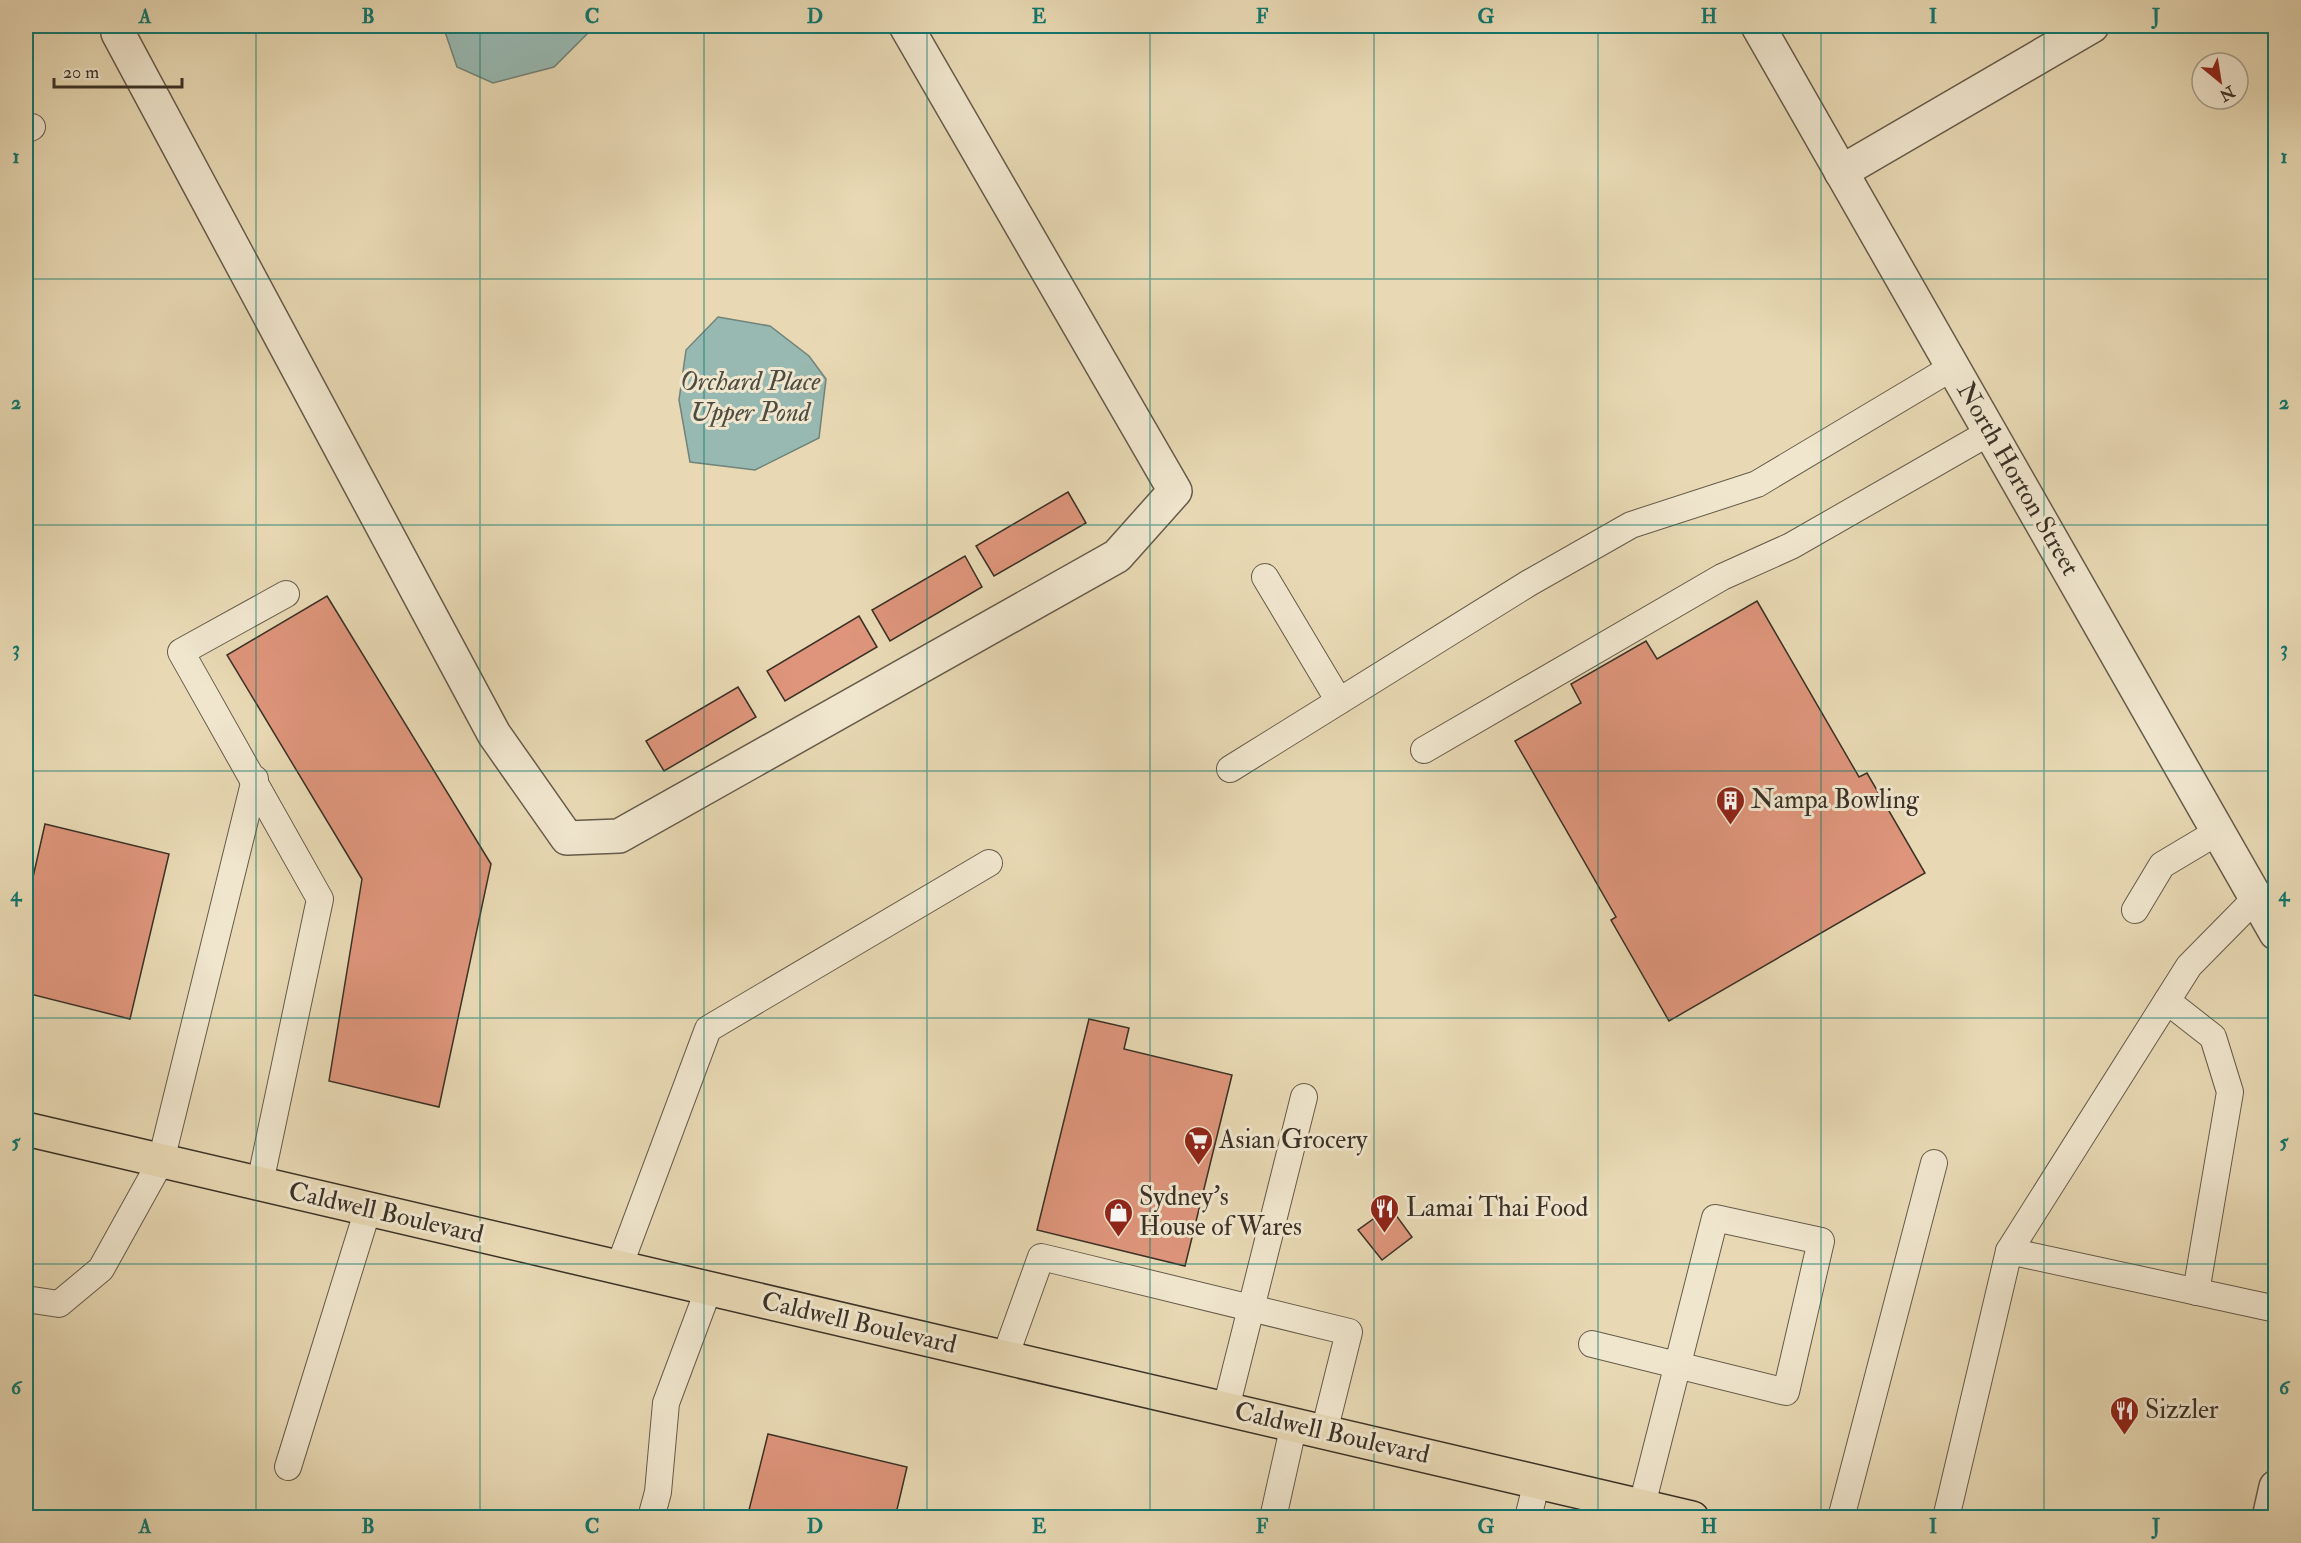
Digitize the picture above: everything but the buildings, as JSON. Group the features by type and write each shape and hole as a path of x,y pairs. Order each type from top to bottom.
{"main road":[{"name":"Caldwell Boulevard","path":"26,1129 1692,1517"}],"street":[{"path":"121,26 118,33 494,734 567,838 619,836 1118,556 1174,491 906,26"},
{"name":"North Horton Street","path":"1758,26 2276,933"},
{"path":"1842,172 2092,26"},
{"path":"2269,1518 2276,1487"}],"lane":[{"path":"1230,769 1529,583 1631,525 1757,484 1953,367"},
{"path":"1424,750 1722,577 1791,546 1990,432"},
{"path":"1265,577 1339,701"},
{"path":"260,1183 320,899 181,652 286,594"},
{"path":"26,1299 59,1304 100,1269 161,1161 255,780"},
{"path":"2135,910 2162,865 2219,831"},
{"path":"619,1267 708,1029 989,863"},
{"path":"1946,1518 2009,1251 2188,966 2256,898"},
{"path":"2167,1001 2213,1037 2230,1092 2196,1292"},
{"path":"1226,1408 1304,1098"},
{"path":"1840,1518 1934,1163"},
{"path":"288,1467 368,1209"},
{"path":"1592,1344 1677,1366 1786,1392 1821,1241 1715,1218 1677,1366 1642,1505"},
{"path":"2009,1251 2276,1310"},
{"path":"1005,1357 1041,1257 1349,1332 1273,1518"},
{"path":"651,1518 658,1492 666,1403 709,1288"},
{"path":"1528,1518 1538,1481"}],"water":[{"path":"443,26 595,26 554,67 493,83 457,67"},
{"name":"Orchard Place Upper Pond","path":"718,317 770,326 809,356 826,379 819,438 755,470 690,462 679,400 686,350"}],"place":[{"name":"Nampa Bowling","path":"1730,826"},
{"name":"Asian Grocery","path":"1198,1166"},
{"name":"Lamai Thai Food","path":"1385,1234"},
{"name":"Sydney's House of Wares","path":"1118,1238"},
{"name":"Sizzler","path":"2124,1436"}]}
